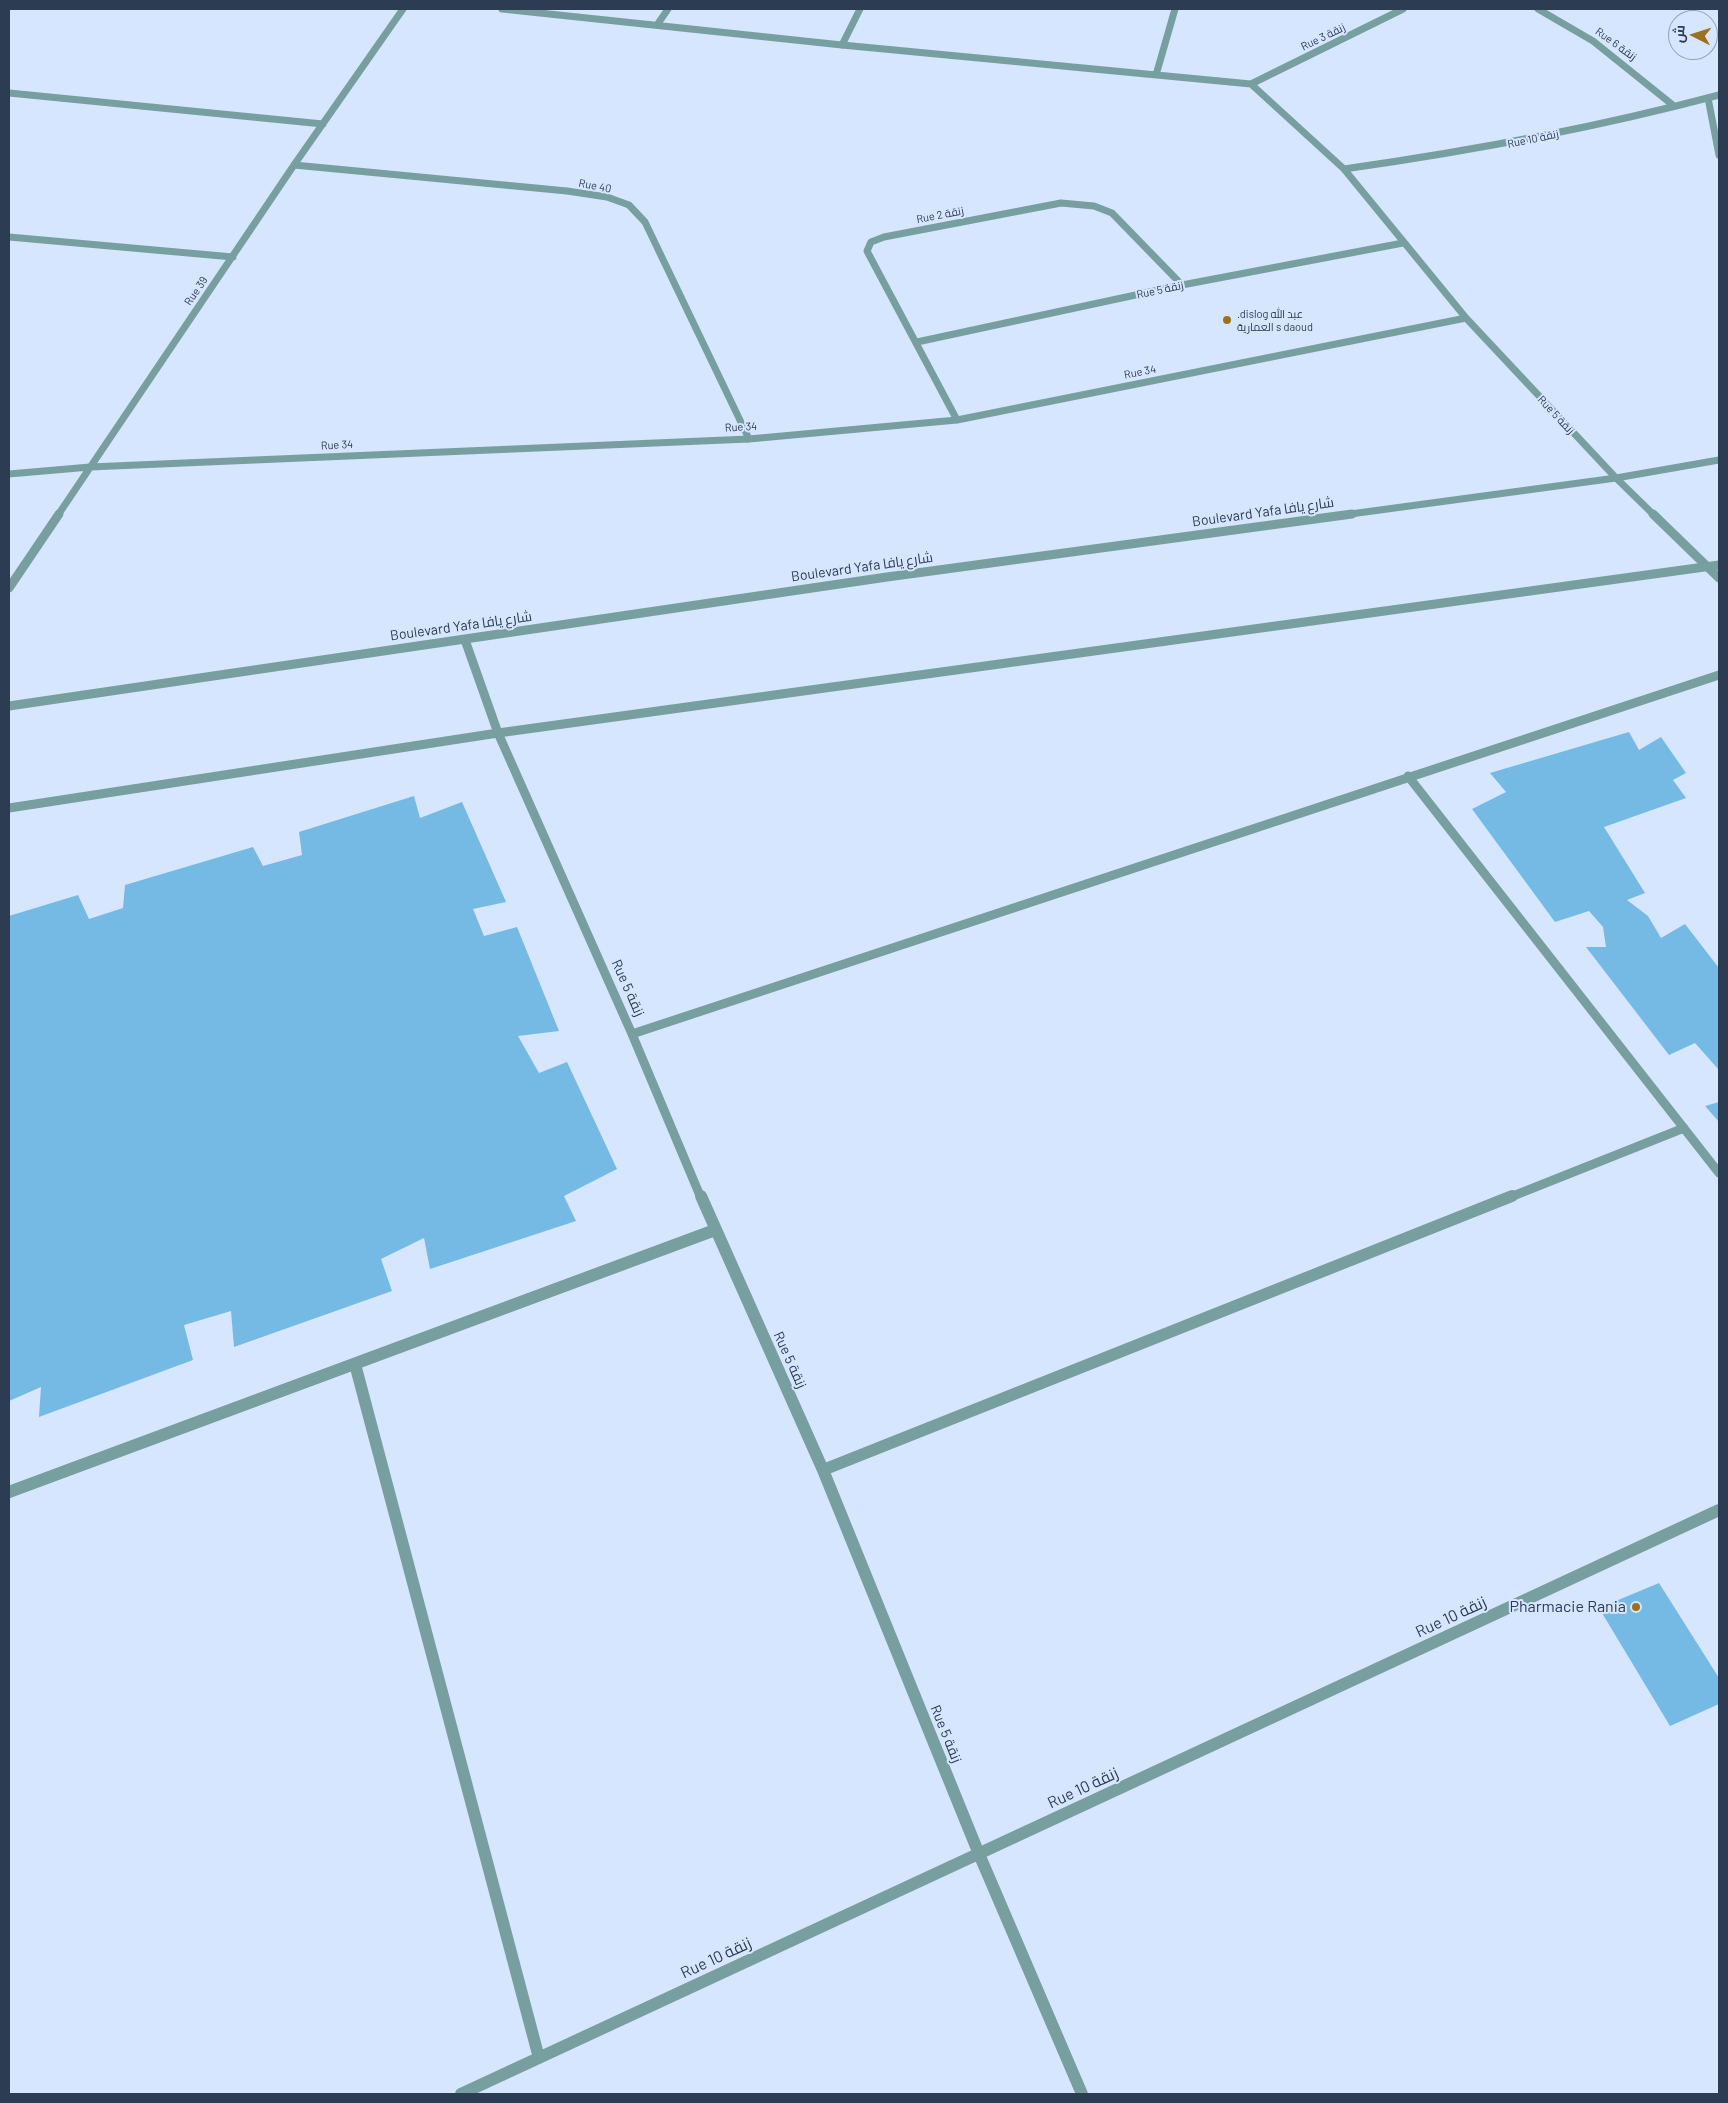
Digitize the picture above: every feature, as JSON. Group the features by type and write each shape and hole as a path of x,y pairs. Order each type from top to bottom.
{"street":[{"name":"Rue 39","path":"9,588 294,165 403,9"},
{"path":"502,9 842,45 1251,84"},
{"path":"657,25 668,9"},
{"path":"842,45 860,9"},
{"path":"1156,75 1174,9"},
{"name":"Rue 3 زنقة","path":"1251,84 1403,9"},
{"name":"Rue 6 زنقة","path":"1538,9 1573,26 1633,69 1674,106"},
{"name":"Rue 5 زنقة","path":"1251,84 1319,144 1344,169 1466,318 1616,478 1719,578"},
{"path":"9,93 324,124"},
{"name":"Rue 10 زنقة","path":"1344,169 1454,154 1521,142 1719,95"},
{"path":"1708,98 1719,155"},
{"name":"Rue 40","path":"294,165 567,191 608,197 629,205 645,222 749,438"},
{"name":"Rue 2 زنقة","path":"957,420 918,342 867,252 871,242 884,237 1061,203 1094,206 1112,213 1182,286"},
{"path":"9,237 233,257"},
{"name":"Rue 5 زنقة","path":"918,342 1182,286 1403,243"},
{"name":"Rue 34","path":"9,474 90,467 749,438 957,420 1466,318"},
{"name":"Boulevard Yafa شارع يافا","path":"9,706 877,578 1616,478 1719,460"},
{"path":"9,808 498,733 1719,565"},
{"name":"Rue 5 زنقة","path":"465,640 498,733 632,1034 715,1230 823,1470 978,1854 1082,2094"},
{"path":"632,1034 1408,776 1719,675"},
{"path":"1408,776 1719,1173"},
{"path":"823,1470 1684,1128"},
{"path":"9,1492 715,1230"},
{"path":"355,1364 539,2058"},
{"name":"Rue 10 زنقة","path":"461,2094 1719,1510"}],"building":[{"path":"1629,732 1639,750 1661,737 1686,773 1673,780 1686,798 1604,827 1645,893 1627,900 1648,916 1661,938 1685,924 1719,968 1719,1070 1695,1043 1669,1055 1586,947 1606,947 1603,927 1589,911 1555,922 1472,809 1506,792 1490,773"},
{"path":"414,796 420,818 462,802 506,902 473,909 484,936 517,927 559,1031 518,1036 539,1073 567,1062 617,1169 564,1196 576,1221 430,1269 424,1238 381,1259 392,1291 234,1347 231,1311 184,1325 193,1360 39,1417 41,1387 9,1401 9,916 78,895 89,919 123,908 125,885 253,847 263,866 302,855 299,832"},
{"path":"1719,1102 1719,1122 1705,1106"},
{"path":"1659,1583 1719,1678 1719,1704 1670,1726 1599,1608"}],"place":[{"name":".dislog عبد الله العمارية s daoud","path":"1227,320"},
{"name":"Pharmacie Rania","path":"1636,1607"}]}
